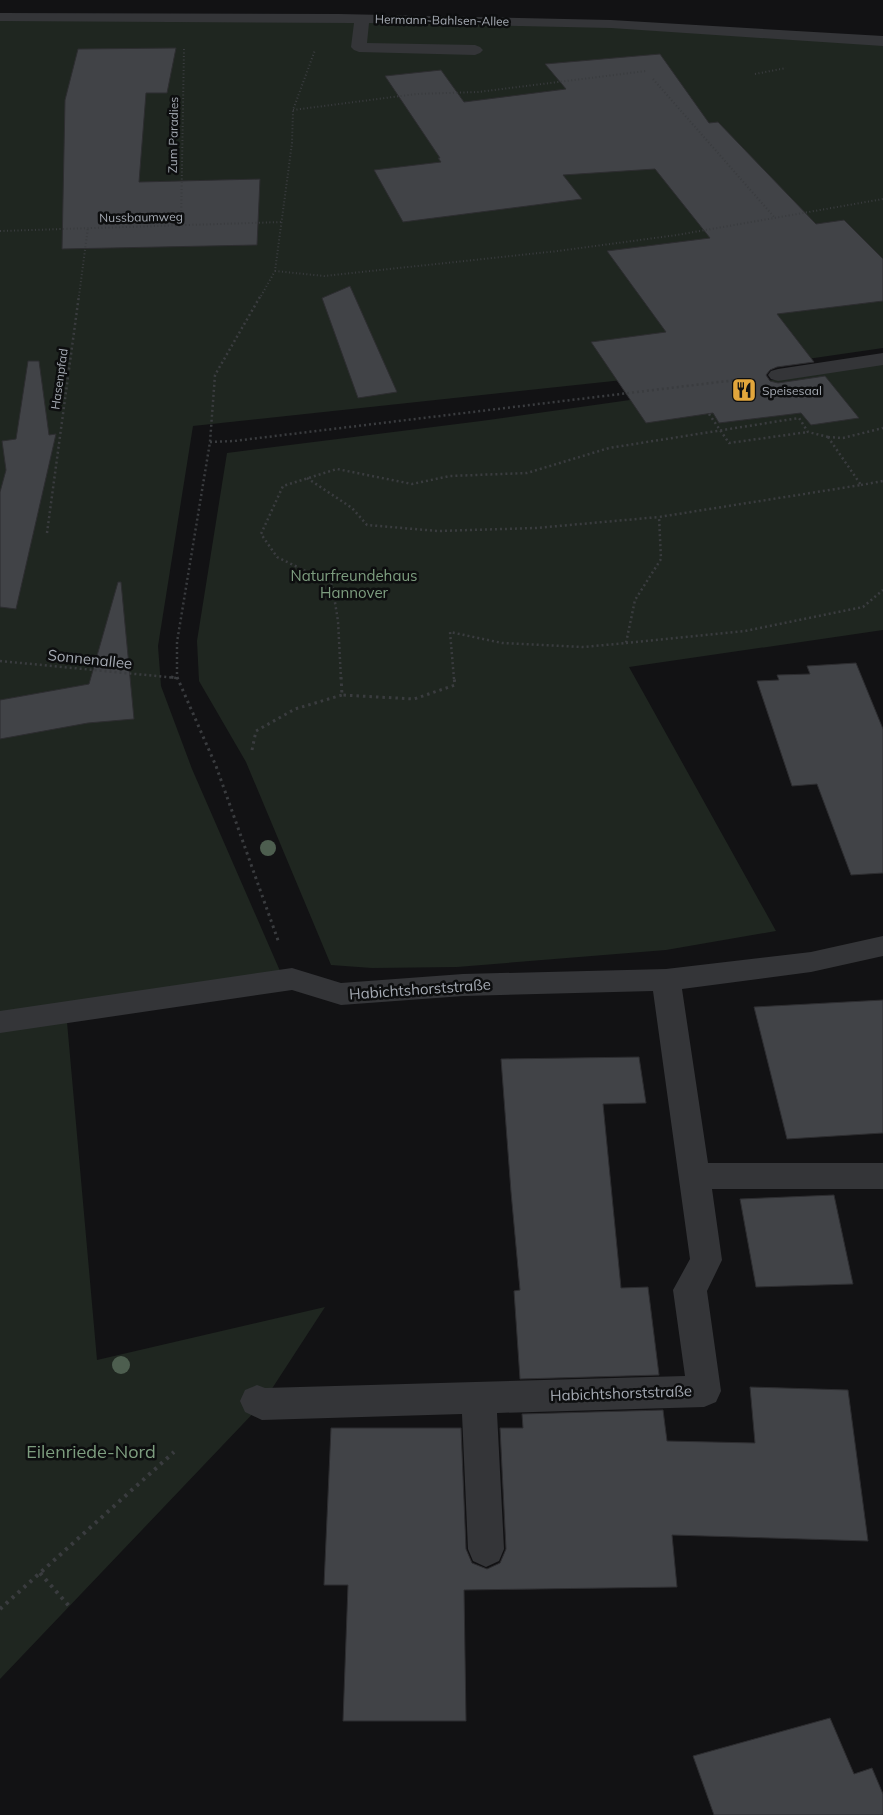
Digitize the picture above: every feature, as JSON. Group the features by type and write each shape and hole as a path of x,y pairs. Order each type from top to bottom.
{"street":[{"path":"384,19 386,2"},
{"name":"Hermann-Bahlsen-Allee","path":"0,18 384,19 611,24 883,41"},
{"path":"362,19 359,47 474,50"},
{"path":"778,374 883,359"},
{"name":"Habichtshorststraße","path":"0,1022 292,979 341,994 463,985 666,980 811,962 883,946"},
{"name":"Habichtshorststraße","path":"257,1401 262,1404 704,1391 690,1290 706,1260 666,980"},
{"path":"694,1176 883,1176"},
{"path":"479,1398 486,1549"}],"path":[{"name":"Zum Paradies","path":"181,225 184,44"},
{"path":"292,979 216,766 177,678 177,642 210,442 215,375 275,271 292,142 293,110 316,44"},
{"path":"293,110 416,94 478,92 646,71"},
{"path":"653,79 775,218"},
{"path":"275,271 324,276 400,269 678,235 883,199"},
{"name":"Nussbaumweg","path":"0,231 282,222"},
{"name":"Hasenpfad","path":"47,533 88,227"},
{"path":"210,442 244,440 778,374"},
{"path":"709,414 729,443 808,432 828,437 843,438 883,428"},
{"path":"342,694 338,621 332,584 277,557 260,534 283,486 337,469 412,484 450,476 527,473 609,448 799,418 808,432"},
{"path":"828,437 861,485"},
{"path":"307,478 352,508 366,525 448,531 536,528 659,517 883,481"},
{"path":"626,643 635,600 662,560 659,517"},
{"path":"252,750 256,731 295,709 342,694 414,699 455,685 450,632 502,643 584,647 626,643 745,630 863,607 883,590"},
{"name":"Sonnenallee","path":"0,661 177,678"},
{"path":"0,1609 174,1452"},
{"path":"40,1573 69,1606"}],"green space":[{"path":"0,17 611,24 883,41 883,348 773,364 193,426 158,646 161,686 192,769 280,971 0,1012"},
{"name":"Naturfreundehaus Hannover","path":"883,359 883,630 629,667 776,931 666,950 457,967 372,968 331,965 246,762 199,681 197,641 227,453 481,421 857,368"},
{"name":"Eilenriede-Nord","path":"67,1022 97,1360 325,1307 262,1404 0,1679 0,1032"}],"building":[{"path":"176,48 167,93 146,93 139,182 260,179 257,245 62,249 65,100 78,49"},
{"path":"660,54 709,123 718,122 816,224 844,220 883,259 883,301 777,314 814,362 777,367 770,370 766,375 770,381 778,383 825,376 859,418 811,425 801,413 719,423 713,413 646,423 591,342 666,332 607,251 710,238 655,169 563,175 582,199 403,222 374,170 441,162 385,76 441,70 464,102 566,89 545,64"},
{"path":"350,286 397,392 358,398 322,298"},
{"path":"28,361 39,361 49,435 56,434 16,609 0,607 0,492 6,470 2,441 16,439"},
{"path":"118,582 121,582 134,719 88,723 0,739 0,700 89,684"},
{"path":"856,663 883,729 883,873 851,875 817,784 792,786 757,681 779,680 777,675 810,674 807,666"},
{"path":"883,1000 883,1133 787,1139 754,1007"},
{"path":"639,1057 646,1103 603,1104 621,1288 648,1287 659,1375 520,1379 514,1291 520,1290 501,1059"},
{"path":"834,1195 853,1284 756,1287 740,1199"},
{"path":"750,1387 848,1390 868,1541 672,1535 677,1587 464,1590 466,1721 343,1721 348,1585 324,1585 331,1428 461,1428 466,1549 472,1563 487,1569 500,1563 506,1549 500,1428 523,1428 522,1414 663,1410 667,1441 755,1443"},
{"path":"830,1718 854,1774 872,1768 883,1794 883,1815 714,1815 693,1756"}],"place":[{"name":"Speisesaal","path":"744,390"}]}
